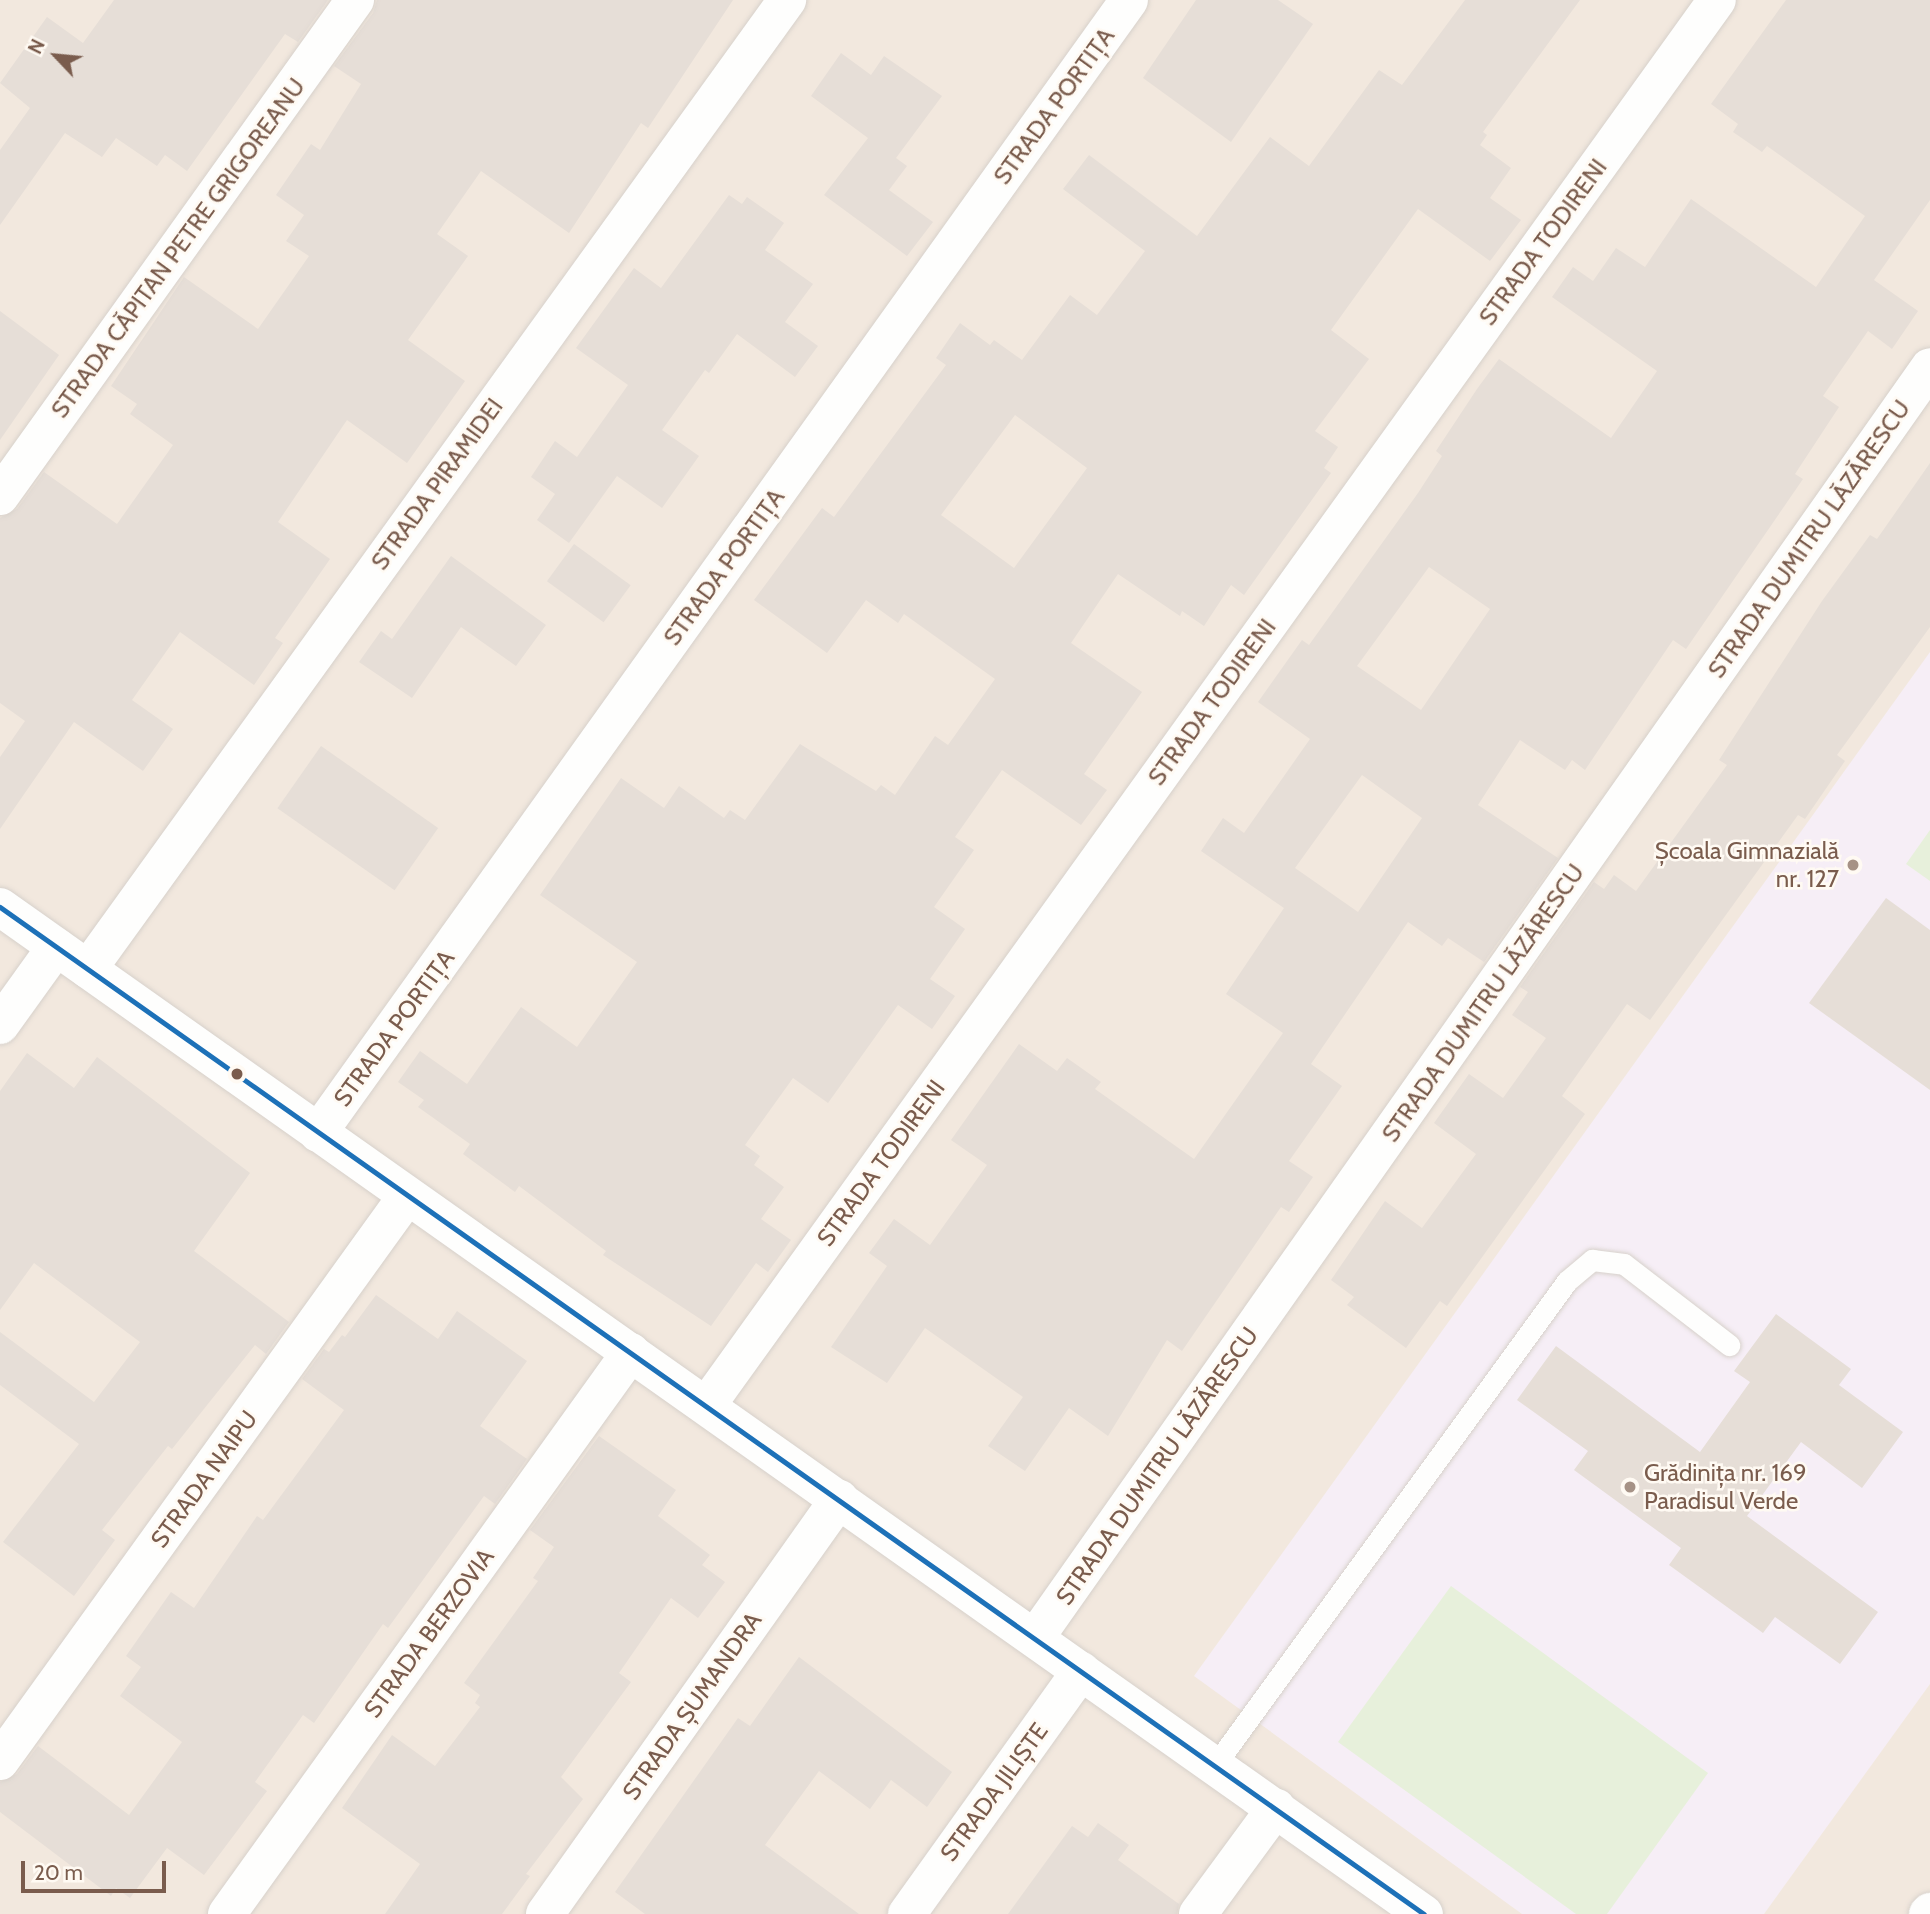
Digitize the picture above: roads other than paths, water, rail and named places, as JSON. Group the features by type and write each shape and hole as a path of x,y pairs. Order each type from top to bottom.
{"street":[{"name":"STRADA CĂPITAN PETRE GRIGOREANU","path":"0,496 355,0"},
{"name":"STRADA PIRAMIDEI","path":"88,969 787,0"},
{"name":"STRADA PORTIȚA","path":"318,1133 1129,0"},
{"name":"STRADA TODIRENI","path":"707,1405 1717,0"},
{"name":"STRADA DUMITRU LĂZĂRESCU","path":"1035,1638 1930,367"},
{"path":"0,907 1424,1914"},
{"path":"0,1025 56,947"},
{"name":"STRADA NAIPU","path":"0,1761 407,1196"},
{"name":"STRADA BERZOVIA","path":"227,1914 631,1352"},
{"name":"STRADA ȘUMANDRA","path":"545,1914 839,1499"},
{"name":"STRADA JILIȘTE","path":"906,1914 1082,1671"},
{"path":"1198,1914 1276,1808"}],"lane":[{"path":"1214,1765 1567,1281 1592,1260 1625,1264 1729,1345"}],"place":[{"name":"Școala Gimnazială nr. 127","path":"1853,865"},
{"name":"Grădinița nr. 169 Paradisul Verde","path":"1630,1487"}]}
